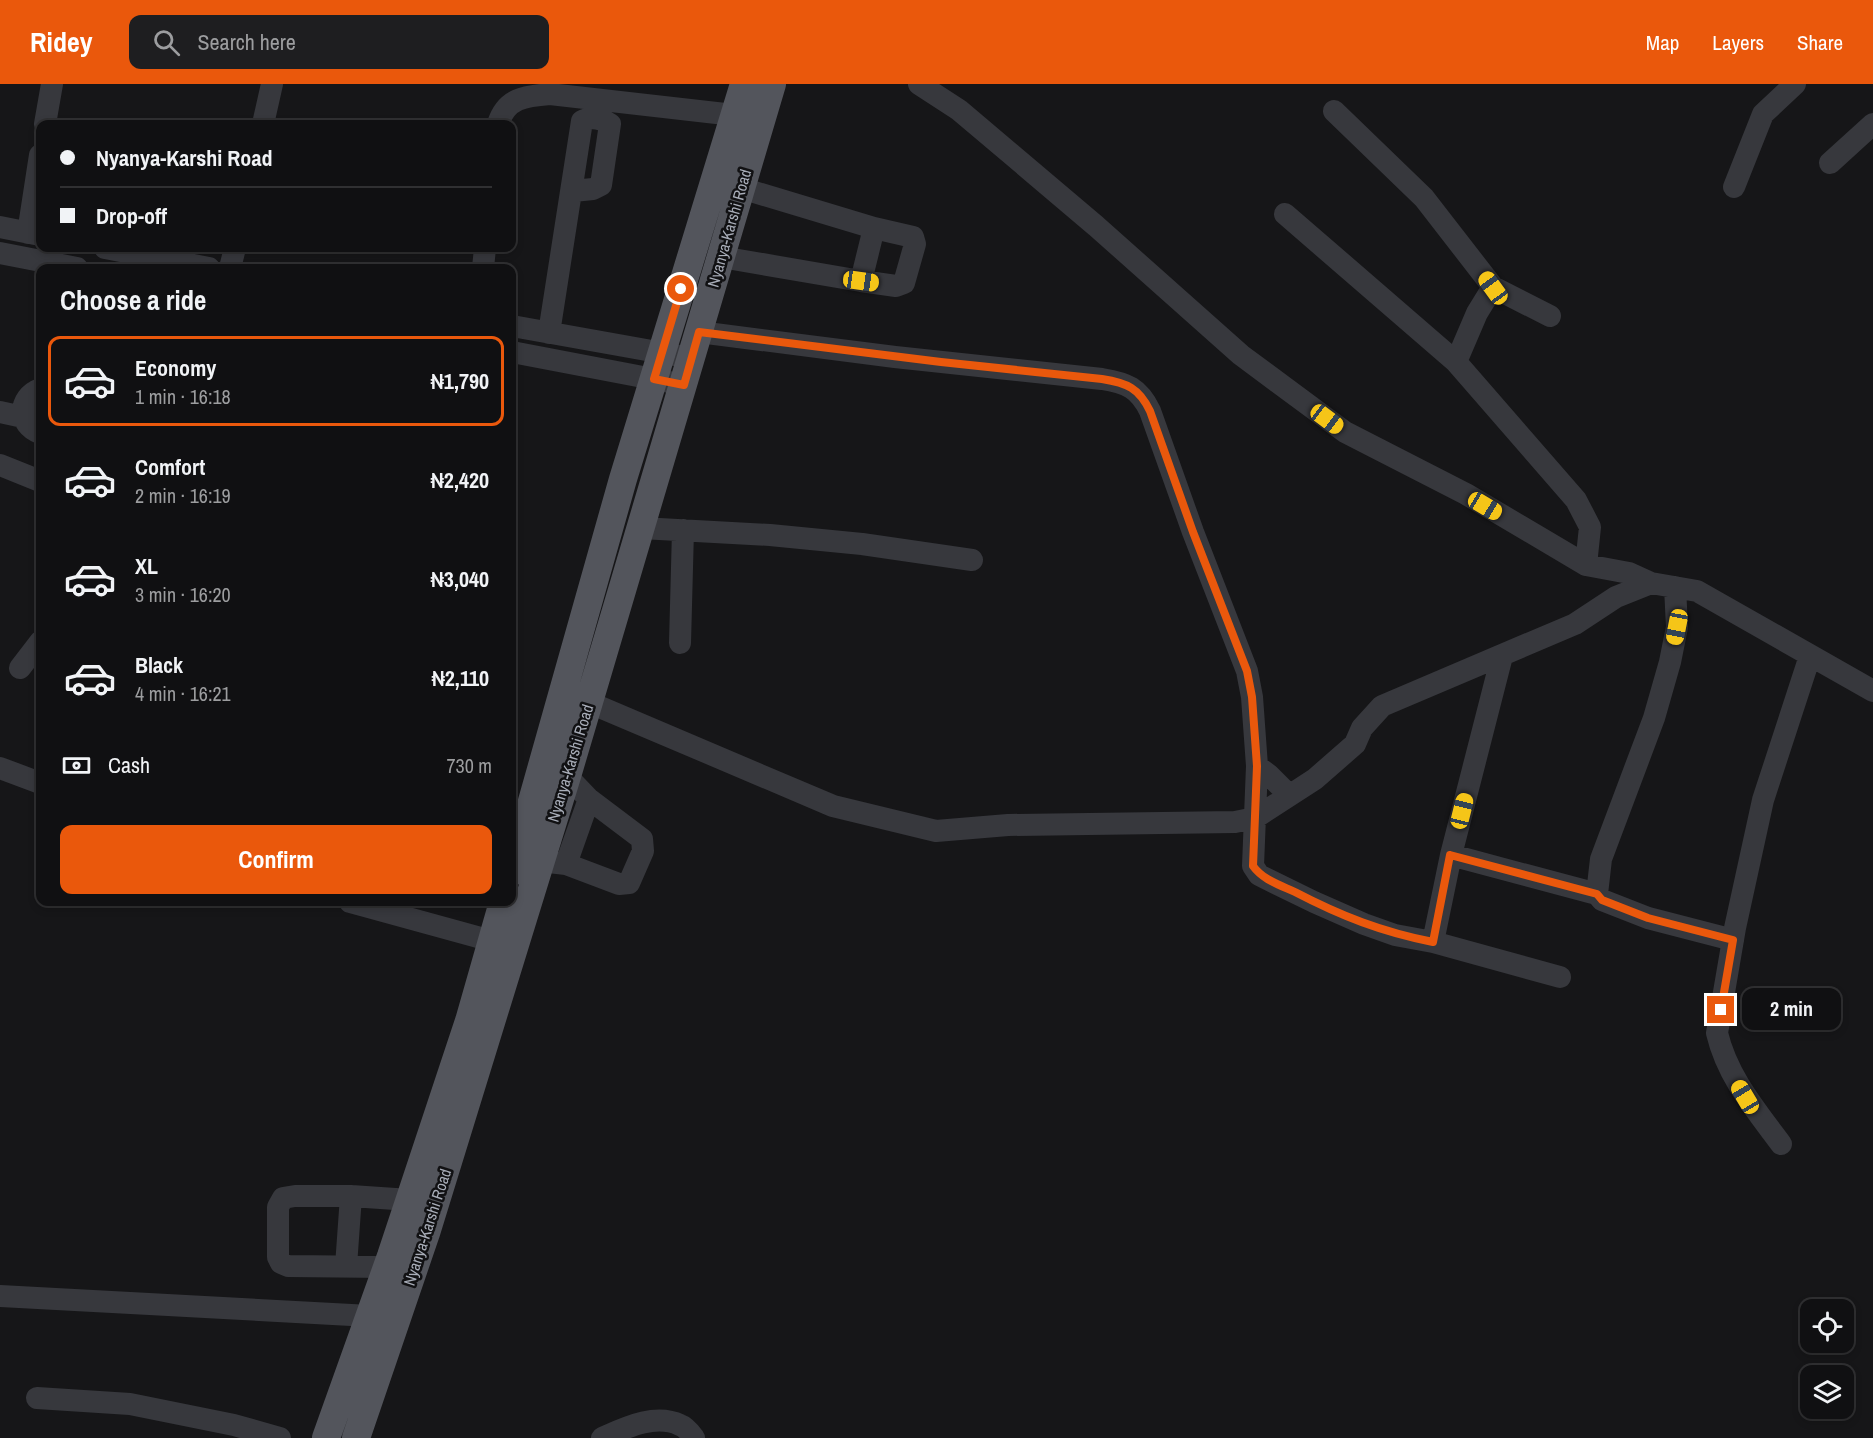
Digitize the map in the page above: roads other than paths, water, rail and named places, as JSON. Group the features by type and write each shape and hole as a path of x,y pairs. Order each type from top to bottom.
{"main road":[{"name":"Nyanya-Karshi Road","path":"516,869 543,849 620,490 744,84"},
{"name":"Nyanya-Karshi Road","path":"356,1438 426,1233 567,776 772,84"},
{"name":"Nyanya-Karshi Road","path":"326,1438 410,1200 469,1021 502,906"}],"street":[{"path":"46,120 52,84"},
{"path":"264,120 272,84"},
{"path":"919,84 947,91 959,110 1096,226 1241,355 1345,432 1466,494 1586,565 1629,573 1652,583 1697,591 1873,691"},
{"path":"1734,187 1763,114 1795,84"},
{"path":"499,120 501,113 509,104 528,96 550,94 734,115"},
{"path":"1334,111 1424,198 1493,288 1550,316"},
{"path":"1830,164 1873,124"},
{"path":"721,257 896,286 904,283 915,244 913,237 874,228 741,188"},
{"path":"549,333 573,190"},
{"path":"0,227 34,234 36,208"},
{"path":"1285,214 1456,362 1576,500 1590,527 1586,565"},
{"path":"861,281 874,228"},
{"path":"126,252 187,264"},
{"path":"0,253 65,262"},
{"path":"1456,362 1477,313 1493,288"},
{"path":"516,327 549,333 657,367"},
{"path":"516,352 657,367 691,358 906,358 1119,381 1132,388 1144,399 1150,411 1193,532 1247,671 1252,697 1257,766 1253,866 1259,874 1364,924 1395,935 1433,942 1560,977"},
{"path":"36,390 28,397 22,410 23,417 31,429 36,431"},
{"path":"0,412 23,417"},
{"path":"0,465 36,479"},
{"path":"641,528 770,535 851,543 972,560"},
{"path":"680,643 683,530"},
{"path":"588,702 832,806 936,831 1008,825 1235,822 1255,818 1315,779 1355,744 1362,728 1382,706 1575,624 1616,597 1652,583"},
{"path":"1597,894 1600,859 1654,718 1670,662 1677,627 1675,587"},
{"path":"20,668 36,647"},
{"path":"1433,942 1450,855 1502,656"},
{"path":"1781,1144 1745,1097 1729,1068 1721,1049 1718,1033 1733,940 1763,800 1810,656"},
{"path":"1257,766 1289,795"},
{"path":"0,768 36,782"},
{"path":"567,776 589,799 642,839 643,851 629,883 619,884 543,849 589,799"},
{"path":"1450,855 1597,894 1602,900 1648,918 1733,940"},
{"path":"365,906 492,941"},
{"path":"387,1267 288,1266 281,1263 278,1257 278,1207 284,1198 295,1196 351,1196 410,1200"},
{"path":"346,1266 351,1196"},
{"path":"0,1296 370,1316"},
{"path":"37,1398 129,1404 234,1425 280,1438"},
{"path":"602,1438 636,1424 661,1420 681,1425 694,1438"}]}
